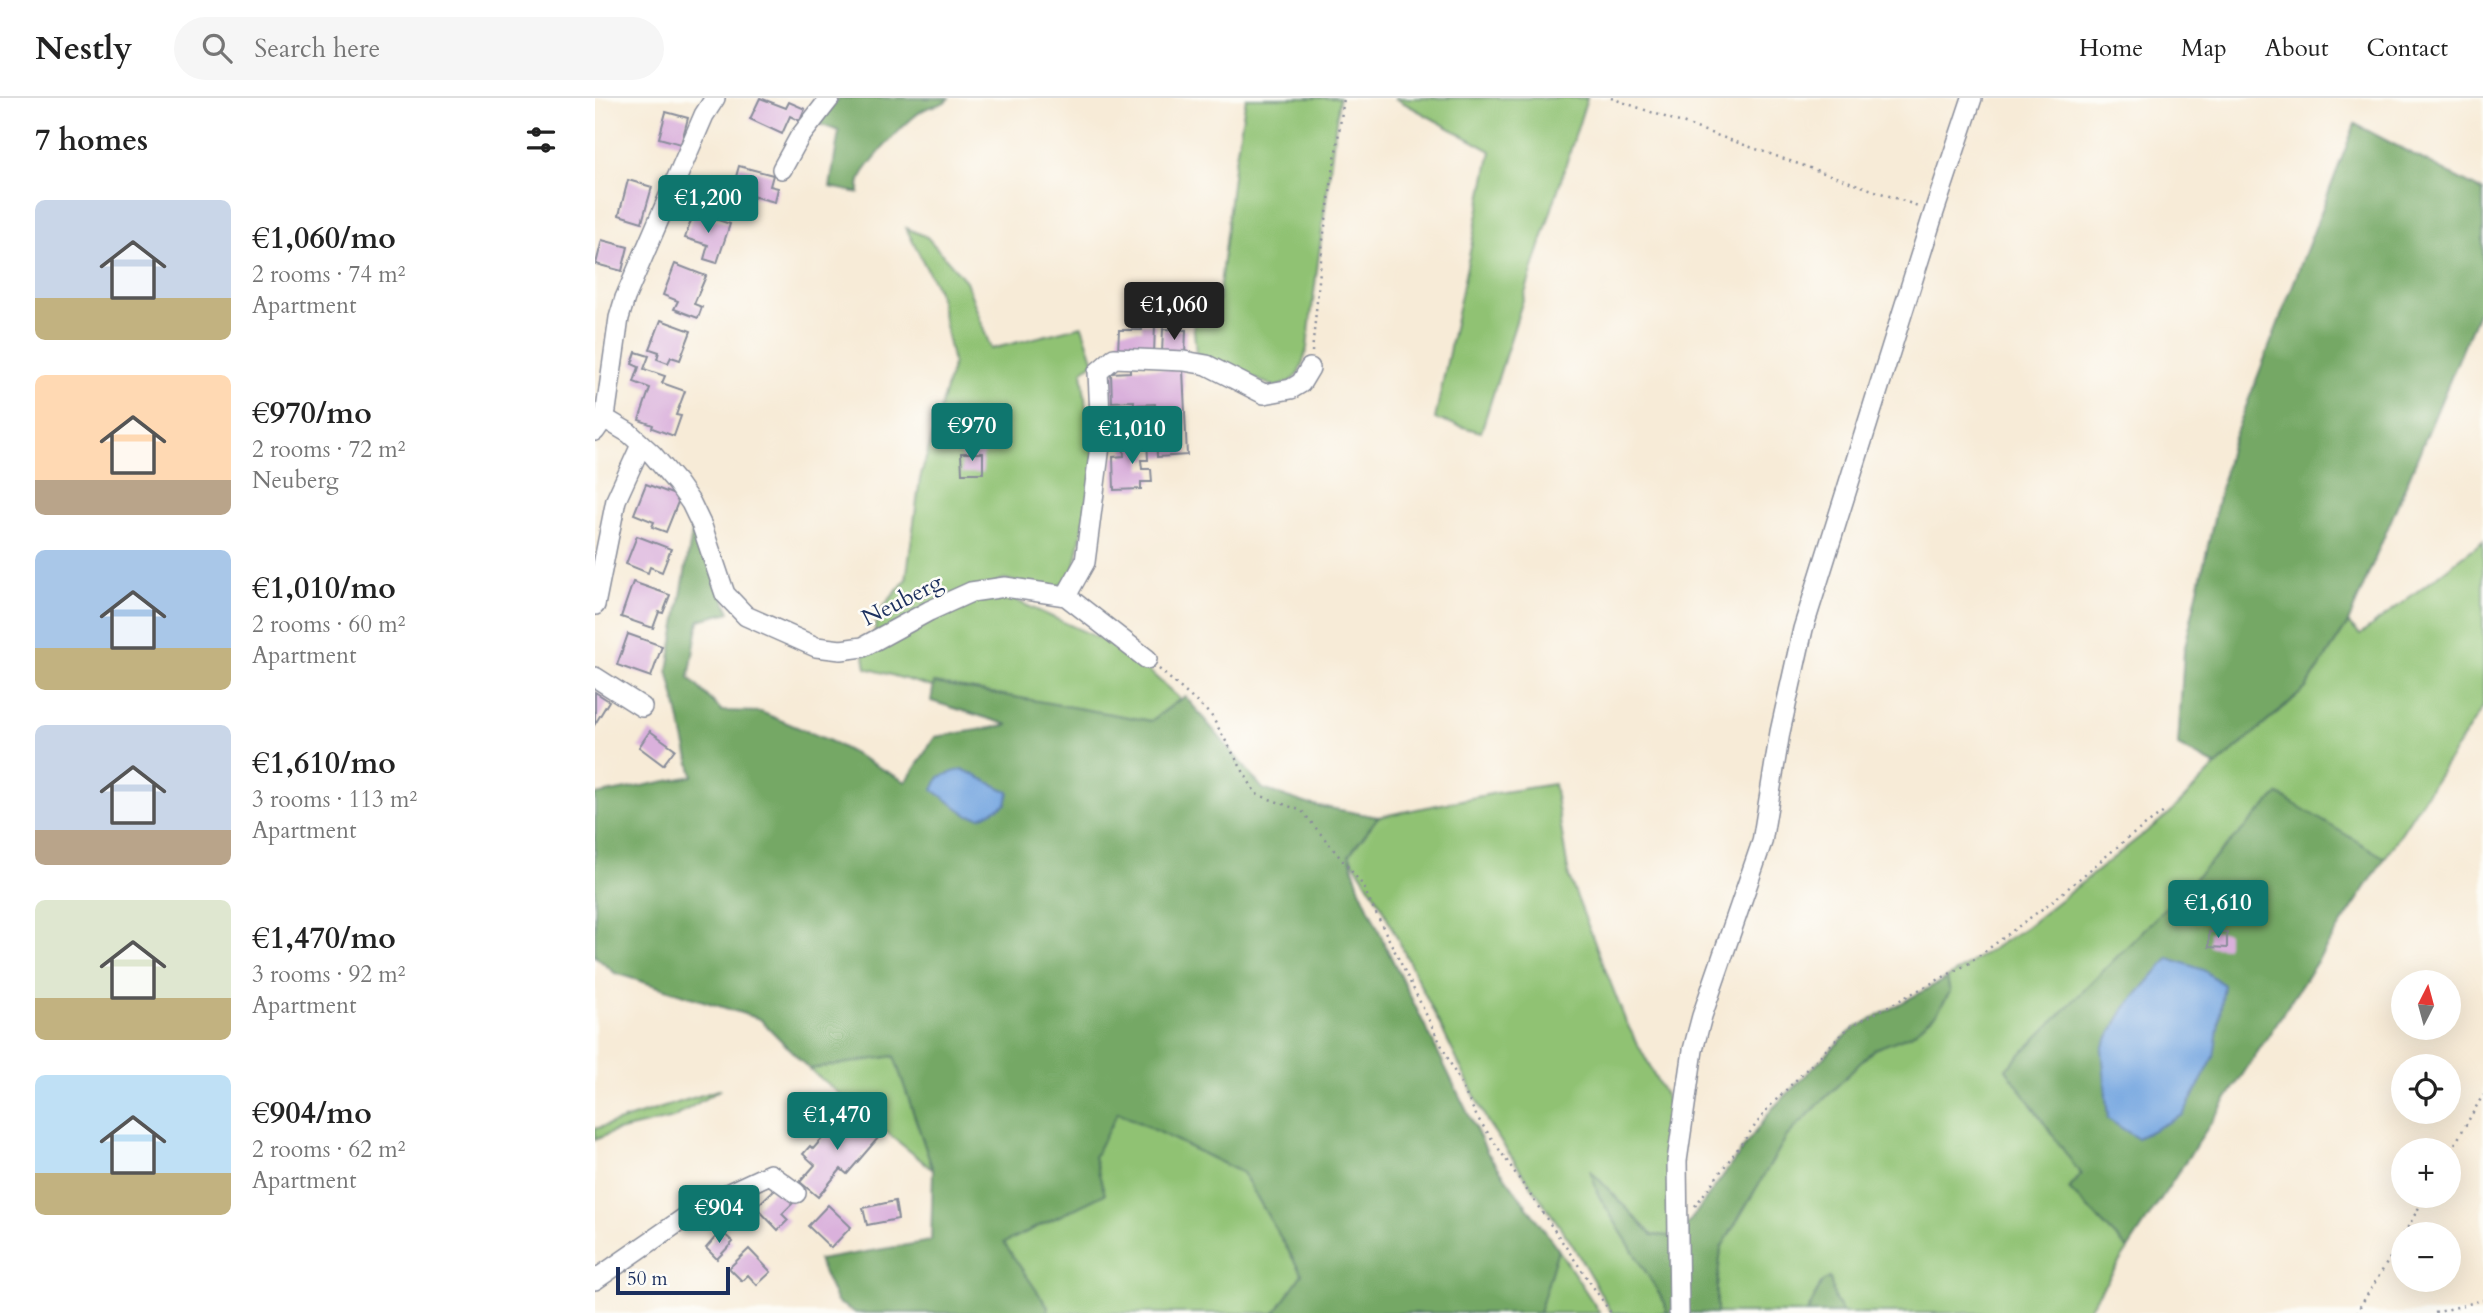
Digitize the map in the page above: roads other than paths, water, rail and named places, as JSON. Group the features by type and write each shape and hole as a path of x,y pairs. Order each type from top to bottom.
{"street":[{"path":"600,424 625,298 704,115 715,98"},
{"path":"782,169 799,138 830,98"},
{"path":"1679,1313 1677,1161 1693,1050 1702,1016 1762,842 1780,732 1803,629 1972,98"},
{"path":"1066,597 1085,562 1101,438 1098,372 1115,358 1207,365 1263,394 1291,389 1301,383 1310,368"},
{"name":"Neuberg","path":"600,424 629,433 662,464 691,503 713,554 725,594 736,607 746,616 816,647 841,650 863,648 929,611 971,592 1005,587 1066,597 1147,659"},
{"path":"595,605 616,500 641,444"},
{"path":"595,677 642,707"},
{"path":"595,1280 703,1205 770,1174 796,1193"}],"water":[{"path":"962,769 1009,792 1006,804 981,817 968,815 933,790 939,777"},
{"path":"2169,958 2203,970 2224,985 2214,1057 2183,1115 2137,1138 2108,1119 2102,1048 2125,1008"}]}
